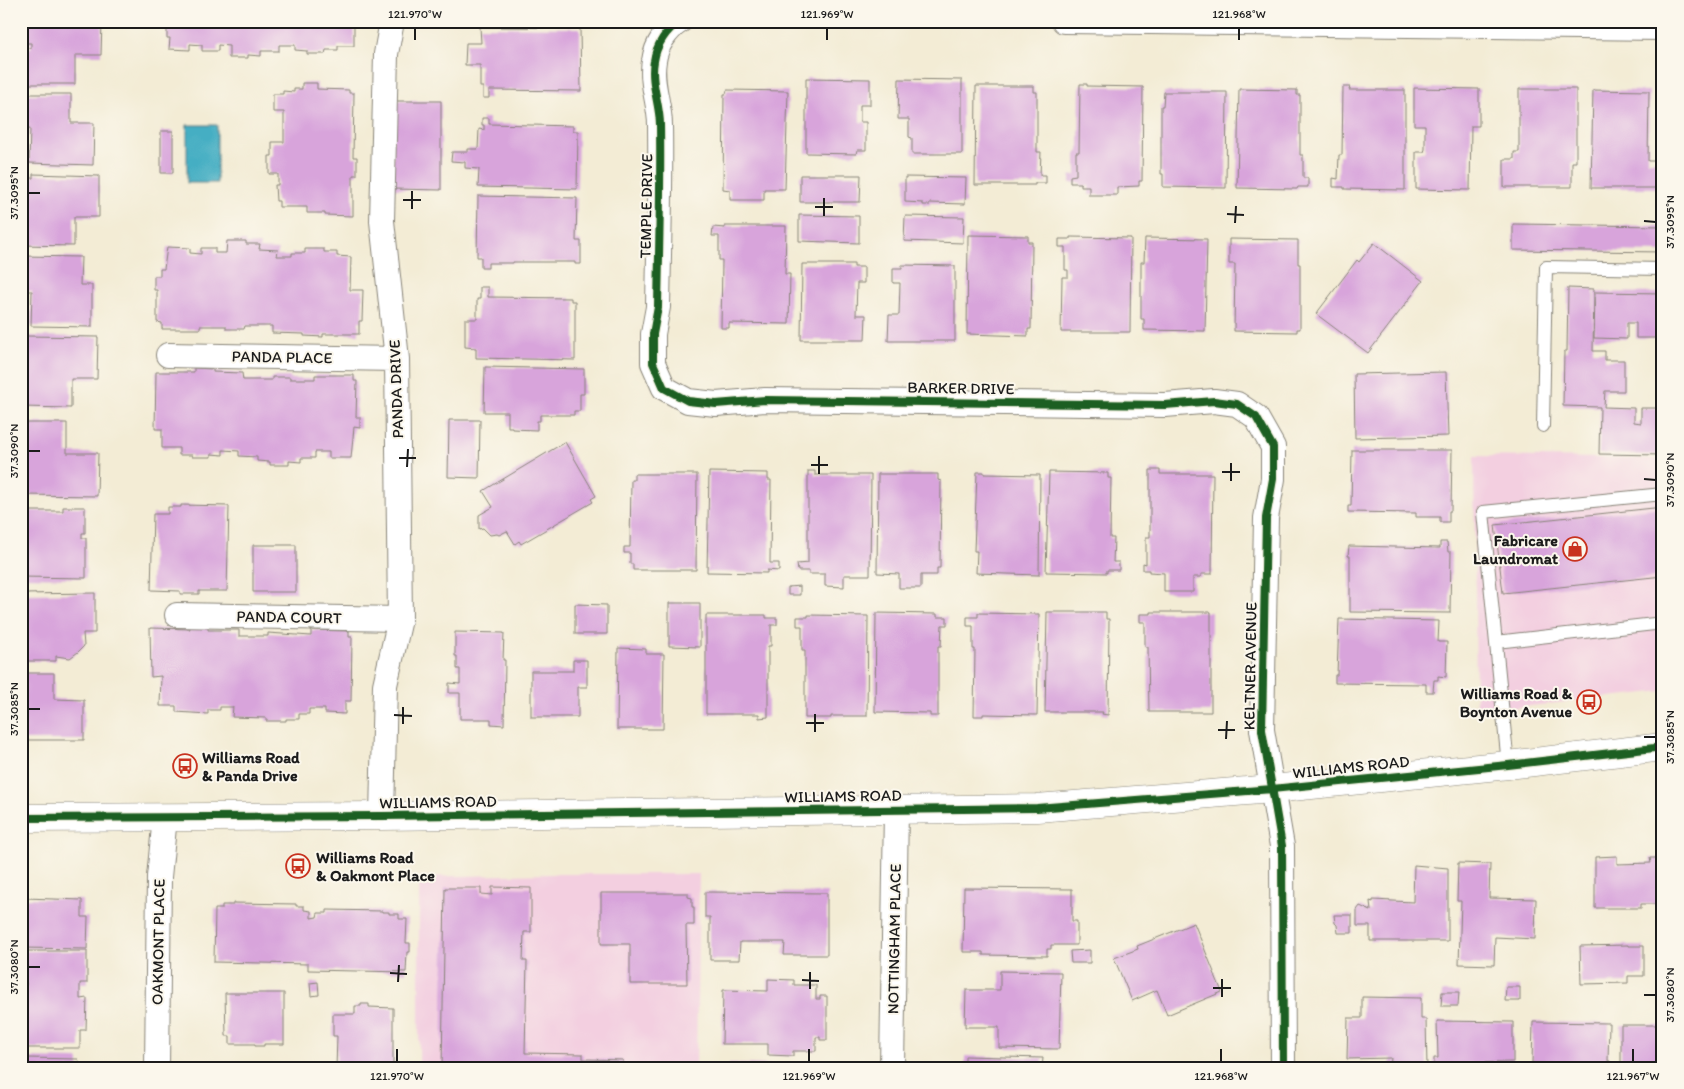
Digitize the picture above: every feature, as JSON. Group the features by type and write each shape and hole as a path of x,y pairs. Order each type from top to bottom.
{"street":[{"name":"PANDA DRIVE","path":"382,816 385,685 400,619 397,359 382,221 386,54 392,21"},
{"path":"1064,21 1663,28"},
{"name":"TEMPLE DRIVE","path":"664,388 653,363 653,334 658,308 660,122 654,83 654,61 660,43 676,24"},
{"name":"PANDA PLACE","path":"168,355 397,359"},
{"name":"BARKER DRIVE","path":"664,388 688,401 716,404 765,400 1165,405 1214,401 1237,404 1256,417"},
{"name":"KELTNER AVENUE","path":"1256,417 1273,447 1273,479 1266,518 1262,726 1282,846 1283,1068"},
{"name":"PANDA COURT","path":"177,615 400,619"},
{"name":"WILLIAMS ROAD","path":"21,818 382,816 1037,808 1508,765 1663,746"},
{"name":"NOTTINGHAM PLACE","path":"892,1068 896,809"},
{"name":"OAKMONT PLACE","path":"157,1068 159,877 165,817"}],"lane":[{"path":"1543,426 1546,267 1663,269"},
{"path":"1508,765 1483,512 1663,494"},
{"path":"1496,642 1663,623"}],"shaded area":[{"path":"1474,456 1663,459 1663,691 1476,712"},
{"path":"551,874 699,874 696,1068 419,1068 419,877"}],"water":[{"path":"187,125 217,125 217,183 187,183"}],"building":[{"path":"21,21 102,21 101,55 75,55 75,84 21,84 21,48 31,48 31,43 21,43"},
{"path":"105,21 129,21 129,26 105,25"},
{"path":"164,21 354,21 354,46 338,46 338,50 326,50 325,54 307,54 307,51 295,50 295,45 279,45 279,51 261,51 261,56 248,55 248,58 229,58 229,46 218,45 218,51 202,51 202,45 190,44 190,50 169,49 170,38 167,38 167,28 164,28"},
{"path":"480,27 580,28 581,91 489,90 489,98 483,98 483,87 480,87 480,65 465,65 466,43 481,43"},
{"path":"806,78 870,79 870,105 860,105 860,122 866,122 866,150 857,150 856,154 806,153"},
{"path":"899,79 962,80 962,154 912,154 912,138 909,137 909,119 898,119"},
{"path":"302,83 317,83 317,89 349,90 349,93 354,93 353,157 357,157 357,175 353,175 353,216 307,213 307,207 279,207 279,201 276,201 275,185 278,185 278,174 269,174 269,156 272,156 272,142 284,142 284,112 273,112 273,94 283,94 283,91 294,92 294,89 302,89"},
{"path":"1080,84 1087,84 1087,86 1143,87 1142,181 1139,181 1139,186 1117,187 1117,195 1089,195 1089,186 1081,186 1081,183 1070,183 1070,176 1076,175 1076,152 1079,152"},
{"path":"976,86 1034,86 1034,92 1037,92 1037,152 1041,152 1040,175 1046,175 1046,183 1035,183 1035,185 975,185"},
{"path":"1343,87 1350,87 1349,90 1405,90 1405,190 1344,189 1344,187 1333,187 1333,178 1338,179 1339,155 1342,155"},
{"path":"1414,88 1479,89 1479,126 1471,126 1470,190 1416,189 1416,152 1424,152 1425,149 1425,125 1414,125"},
{"path":"1239,89 1297,90 1297,95 1300,95 1300,155 1303,155 1303,178 1308,178 1308,187 1298,187 1297,189 1237,188"},
{"path":"1519,89 1576,89 1576,162 1572,162 1572,187 1504,187 1504,159 1514,159 1514,152 1519,152"},
{"path":"727,90 788,91 785,189 764,189 764,200 730,200 730,190 723,189 724,94 726,94"},
{"path":"1593,90 1649,91 1648,161 1663,161 1663,188 1591,188"},
{"path":"1164,92 1227,92 1226,188 1163,187 1163,174 1161,174 1161,106 1163,106"},
{"path":"21,94 71,94 71,123 94,123 93,165 29,163 30,129 21,129"},
{"path":"393,101 441,101 441,190 393,189"},
{"path":"482,118 489,118 489,124 573,126 573,131 578,131 577,189 478,187 479,169 465,168 465,162 451,161 452,152 468,152 468,149 478,149 479,129 484,130"},
{"path":"161,131 173,131 173,173 161,173"},
{"path":"33,174 99,176 99,217 74,217 74,246 21,245 21,209 29,209 29,178 33,178"},
{"path":"800,175 861,175 860,202 800,202"},
{"path":"905,177 966,178 965,204 930,203 930,205 923,205 923,203 905,202"},
{"path":"478,196 577,198 576,241 581,241 581,264 575,264 575,262 488,263 488,268 481,268 481,257 477,257"},
{"path":"799,215 859,216 859,243 799,241"},
{"path":"905,216 964,217 963,243 904,241"},
{"path":"1513,224 1663,226 1663,252 1513,250"},
{"path":"725,226 786,226 785,274 790,274 789,324 729,323 729,328 721,328 722,260 719,260 719,236 712,236 713,227 725,228"},
{"path":"968,235 1028,236 1028,242 1032,242 1031,329 1028,329 1028,336 967,334"},
{"path":"1070,237 1131,238 1130,332 1061,332 1062,277 1068,277 1068,270 1065,270 1065,247 1059,247 1059,239 1070,239"},
{"path":"1145,238 1207,239 1205,331 1144,330 1144,319 1141,319 1141,262 1144,262"},
{"path":"1229,239 1298,240 1300,329 1297,329 1297,332 1234,331 1235,264 1229,264"},
{"path":"227,241 246,241 246,244 260,244 259,249 278,250 277,256 292,256 292,253 305,253 305,249 324,249 324,252 337,252 337,256 351,257 350,290 363,290 362,321 359,321 359,334 323,334 323,337 304,336 304,334 272,333 272,326 245,326 244,329 226,329 226,326 200,326 200,329 162,329 162,323 157,322 157,290 154,290 154,276 160,276 160,269 164,269 167,247 190,248 190,253 201,254 201,248 215,248 215,253 226,253"},
{"path":"1374,243 1423,281 1368,353 1316,314 1357,260 1359,262"},
{"path":"21,256 81,257 80,285 92,285 92,327 31,326 32,291 21,291"},
{"path":"802,264 854,264 854,267 864,267 864,283 857,283 856,315 866,315 865,340 801,340"},
{"path":"902,265 955,266 955,341 888,341 889,315 899,315 900,283 893,283 893,268 902,268"},
{"path":"480,287 488,287 488,297 571,298 571,301 575,301 575,360 476,358 476,348 465,347 465,319 477,319 477,299 480,299"},
{"path":"1568,288 1594,289 1593,351 1605,351 1605,360 1624,360 1624,391 1605,391 1604,407 1634,408 1634,422 1641,423 1641,408 1663,408 1663,455 1599,454 1600,407 1563,406 1564,351 1567,351"},
{"path":"1595,292 1663,293 1663,338 1636,338 1636,323 1627,323 1627,339 1594,338"},
{"path":"26,336 98,337 97,379 71,379 71,408 21,407 21,371 25,371"},
{"path":"485,367 584,369 584,394 580,394 580,411 574,411 574,415 540,415 540,421 537,421 537,430 512,429 512,427 508,427 508,412 484,412"},
{"path":"194,368 213,369 213,372 242,373 243,380 272,380 272,377 315,379 315,375 354,375 354,381 357,381 356,417 360,417 360,428 354,427 351,458 329,458 329,452 315,452 315,458 301,458 301,462 289,461 289,465 270,465 270,462 257,461 257,457 239,456 239,451 223,450 223,455 211,454 211,457 192,457 192,455 179,455 179,448 162,448 162,429 155,429 156,372 194,372"},
{"path":"1446,372 1448,436 1355,438 1354,374"},
{"path":"449,420 480,420 479,478 448,477"},
{"path":"21,423 67,423 67,453 98,453 97,496 24,495 25,459 21,459"},
{"path":"565,442 596,496 591,499 593,502 521,544 519,541 515,544 507,531 499,535 490,535 483,528 479,529 479,515 493,507 483,491"},
{"path":"1352,450 1452,450 1451,511 1449,511 1449,522 1440,522 1440,517 1416,517 1416,513 1348,512 1348,506 1351,506"},
{"path":"1150,470 1160,470 1160,474 1213,474 1212,574 1201,574 1201,577 1193,577 1193,592 1164,592 1164,573 1143,570 1143,563 1146,564 1146,537 1150,537"},
{"path":"808,471 815,471 815,475 871,475 870,575 844,575 844,587 825,586 825,574 809,574 809,571 798,571 797,564 808,563"},
{"path":"709,472 768,473 768,480 771,480 770,563 779,563 779,571 767,570 767,573 707,572"},
{"path":"977,472 984,472 984,474 1040,475 1039,575 976,573 977,551 974,551"},
{"path":"1049,472 1108,473 1108,478 1111,478 1110,538 1114,538 1113,562 1119,562 1119,570 1107,570 1107,573 1046,572"},
{"path":"634,474 697,474 696,570 633,570 633,564 630,564 630,553 624,553 624,547 630,547 631,480 634,480"},
{"path":"878,474 938,474 938,480 941,481 940,568 937,568 937,575 921,575 921,588 899,588 899,574 877,573"},
{"path":"181,505 229,506 227,591 199,591 199,594 180,594 180,591 151,590 153,514 168,514 168,507 181,507"},
{"path":"63,507 85,507 85,533 82,533 82,538 86,538 86,578 21,577 21,511 63,511"},
{"path":"1663,507 1663,576 1503,593 1495,525"},
{"path":"1440,542 1447,542 1448,552 1451,552 1450,613 1350,612 1349,546 1440,548"},
{"path":"253,545 296,545 296,592 253,592"},
{"path":"800,586 800,595 788,595 788,587"},
{"path":"95,593 95,633 83,633 84,646 78,652 70,658 56,656 56,661 21,661 21,594"},
{"path":"669,603 700,603 700,647 669,646"},
{"path":"575,604 607,605 607,634 575,634"},
{"path":"1047,612 1106,612 1106,619 1109,619 1108,715 1102,714 1103,712 1045,712"},
{"path":"1151,612 1211,612 1211,712 1149,712 1148,647 1145,647 1145,622 1140,622 1140,614 1151,614"},
{"path":"876,613 937,614 937,617 947,617 947,625 942,625 941,646 938,646 938,716 930,716 930,713 875,712"},
{"path":"978,613 1039,614 1037,715 983,714 983,716 974,716 975,649 973,649 973,626 967,626 967,617 978,617"},
{"path":"706,615 766,615 766,618 777,618 777,625 771,625 771,646 768,646 768,717 759,718 759,714 706,714"},
{"path":"808,615 868,616 867,716 805,718 805,650 802,650 802,626 797,626 797,617 808,617"},
{"path":"1339,619 1439,621 1438,642 1447,642 1446,677 1438,676 1438,680 1434,680 1433,692 1426,692 1426,684 1335,683"},
{"path":"189,626 208,627 208,630 239,630 239,636 268,636 268,633 311,636 311,630 349,631 349,637 352,637 351,701 345,701 345,714 325,713 325,709 309,709 309,714 299,714 299,719 266,721 266,718 232,717 233,707 220,707 220,710 208,710 208,714 176,712 176,706 160,706 161,676 151,677 150,628 190,629"},
{"path":"455,632 504,633 504,725 491,724 491,719 460,719 460,693 449,693 449,683 460,684 460,669 457,669 457,656 455,656"},
{"path":"618,648 646,649 646,654 664,654 663,729 617,729"},
{"path":"573,660 587,660 587,687 578,687 578,717 531,717 531,671 573,671"},
{"path":"21,673 54,673 54,699 84,700 84,740 21,740"},
{"path":"1617,856 1617,864 1651,863 1650,858 1663,858 1663,904 1641,904 1641,908 1595,908 1595,857"},
{"path":"1458,863 1490,864 1489,898 1536,899 1535,939 1495,937 1494,965 1459,964 1461,901 1457,901"},
{"path":"1414,865 1448,868 1448,941 1370,941 1370,926 1357,926 1357,910 1360,906 1371,911 1370,901 1373,902 1373,900 1413,902"},
{"path":"492,887 531,888 531,932 524,932 523,961 527,961 525,1053 583,1054 583,1059 623,1060 623,1068 442,1068 445,888 481,888 481,894 492,895"},
{"path":"964,888 1072,889 1072,921 1077,921 1077,945 1051,945 1051,949 1047,949 1047,956 983,955 983,952 963,952"},
{"path":"705,892 827,893 827,955 784,955 785,942 740,942 739,960 710,960 710,917 705,917"},
{"path":"601,893 688,893 688,897 692,898 692,907 694,907 694,925 686,925 687,984 630,984 630,944 601,944"},
{"path":"25,898 82,900 82,917 88,917 87,949 21,948 21,922 25,915 22,915 22,906 25,906"},
{"path":"233,903 296,904 296,906 304,906 304,910 311,911 311,918 317,917 318,913 327,913 327,910 382,911 389,912 389,914 399,914 399,919 407,919 406,943 410,943 410,952 407,952 406,972 308,970 308,964 214,962 215,909 222,909 222,905 233,905"},
{"path":"1334,915 1352,915 1352,933 1338,933"},
{"path":"1194,923 1222,992 1167,1015 1157,990 1132,1001 1114,958 1138,949 1137,946"},
{"path":"1580,946 1644,946 1644,976 1628,976 1628,983 1581,984"},
{"path":"1090,950 1090,963 1071,963 1070,951"},
{"path":"21,951 87,951 87,983 80,983 80,999 87,998 86,1030 80,1030 80,1048 24,1048 24,1028 21,1025 22,986 26,985 26,982 21,978"},
{"path":"1000,971 1061,972 1059,1049 999,1048 999,1027 965,1027 966,990 1000,990"},
{"path":"768,979 794,980 794,985 816,985 816,999 820,999 820,996 827,996 827,1040 820,1040 820,1037 816,1037 816,1051 793,1051 793,1056 768,1055 768,1044 722,1044 723,990 768,991"},
{"path":"318,982 319,995 311,996 310,983"},
{"path":"1506,987 1520,987 1520,1001 1505,1001"},
{"path":"1442,992 1459,992 1458,1006 1441,1006"},
{"path":"225,993 284,993 284,1044 255,1046 255,1044 230,1044 230,1036 226,1036"},
{"path":"1362,997 1421,998 1421,1019 1426,1019 1427,1068 1390,1068 1391,1058 1347,1059 1348,1018 1362,1018"},
{"path":"361,1004 369,1004 369,1007 393,1008 393,1068 336,1068 337,1036 333,1036 333,1014 355,1014 355,1006 361,1006"},
{"path":"1437,1021 1513,1022 1513,1062 1467,1063 1467,1068 1434,1068 1434,1058 1438,1058"},
{"path":"1533,1022 1609,1023 1608,1061 1610,1061 1610,1068 1574,1068 1574,1064 1532,1063"},
{"path":"1621,1025 1663,1025 1663,1067 1618,1068 1618,1063 1621,1063"},
{"path":"965,1056 1043,1058 1042,1068 965,1068"},
{"path":"27,1058 78,1059 79,1068 27,1068"},
{"path":"729,1064 815,1066 815,1068 729,1068"}],"cycle path":[{"path":"680,21 671,28 660,43 655,55 653,69 660,117 658,307 653,334 653,363 664,388 688,401 716,404 765,400 1165,405 1214,401 1237,404 1256,417 1273,447 1273,479 1266,518 1262,730 1282,846 1283,1068"},
{"path":"21,818 382,816 1037,808 1272,789 1663,747"}],"place":[{"name":"Fabricare Laundromat","path":"1575,549"},
{"name":"Williams Road & Boynton Avenue","path":"1589,702"},
{"name":"Williams Road & Panda Drive","path":"185,766"},
{"name":"Williams Road & Oakmont Place","path":"298,866"}]}
